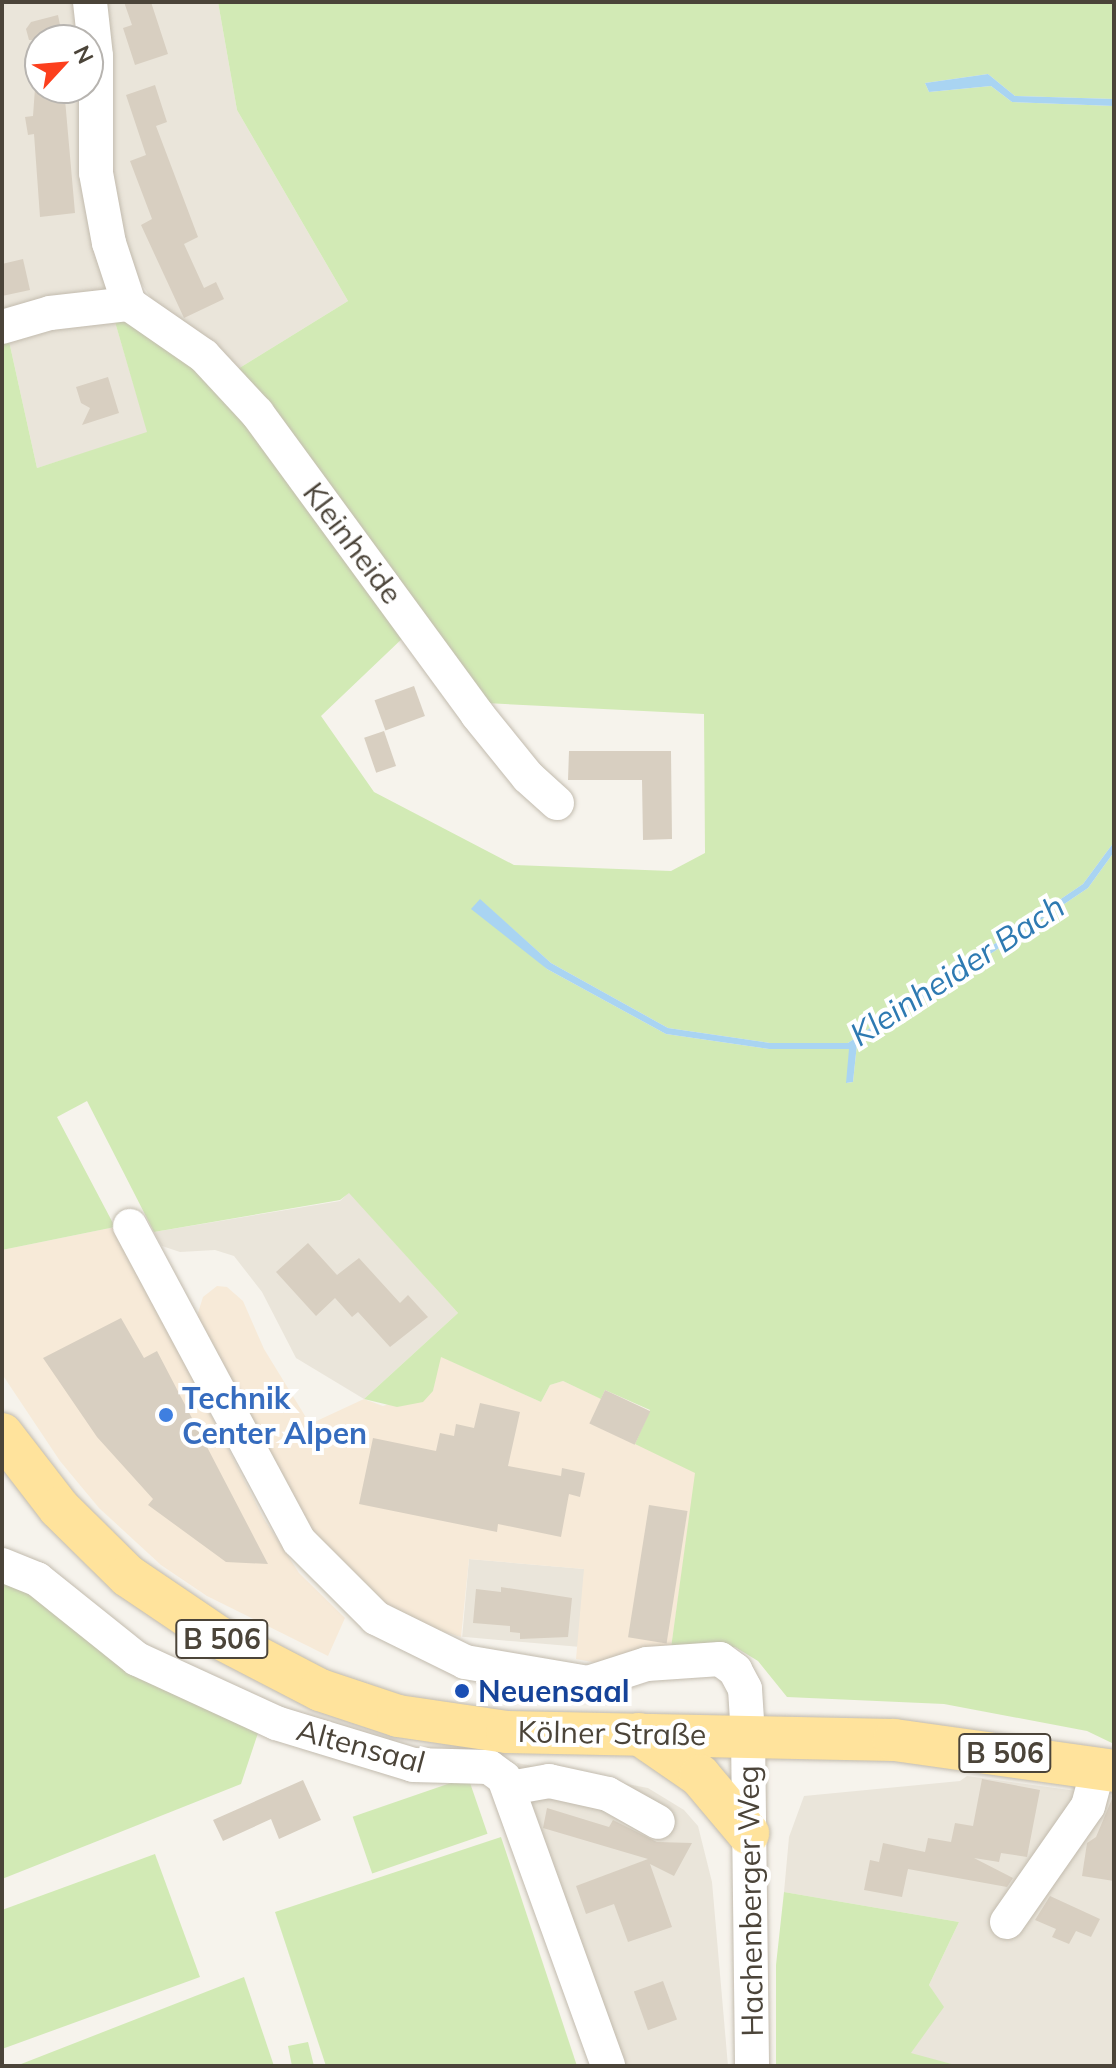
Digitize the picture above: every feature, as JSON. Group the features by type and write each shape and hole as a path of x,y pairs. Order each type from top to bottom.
{"main road":[{"name":"Kölner Straße","path":"2,1434 59,1508 128,1576 220,1638 320,1690 411,1718 507,1732 894,1740 1106,1769"},
{"path":"639,1734 700,1776 748,1833"}],"street":[{"path":"2,327 50,313 129,304 109,243 96,173 96,56 90,2"},
{"name":"Kleinheide","path":"129,304 229,378 477,714 528,777 557,803"},
{"name":"Kölner Straße","path":"130,1226 299,1541 376,1618 465,1662 588,1683 647,1664 720,1659 735,1670 745,1689 748,1735"},
{"name":"Altensaal","path":"2,1565 37,1579 137,1659 276,1723 413,1765 489,1767 510,1788"},
{"name":"Hachenberger Weg","path":"748,1735 752,2066"},
{"path":"1007,1922 1088,1806 1106,1769"},
{"path":"608,2066 510,1788 549,1781 608,1794 658,1822"}],"shaded area":[{"path":"2,2 79,2 82,24 24,24 24,104 88,104 111,277 107,293 2,318"},
{"path":"102,2 218,2 237,110 348,301 233,372 169,325 137,277 113,199"},
{"path":"113,315 148,433 37,468 7,332"},
{"path":"349,1192 458,1313 364,1399 296,1358 262,1292 234,1256 215,1250 180,1252 162,1246 154,1232 340,1201"},
{"path":"115,1227 264,1519 299,1573 345,1618 328,1656 207,1596 161,1565 99,1508 60,1461 2,1374 2,1250"},
{"path":"217,1286 227,1287 243,1301 264,1349 310,1424 364,1399 383,1406 433,1391 440,1356 541,1402 550,1385 563,1381 600,1398 605,1390 650,1411 696,1473 671,1648 608,1665 576,1659 584,1569 469,1559 461,1637 414,1623 366,1592 317,1544 197,1316 203,1297"},
{"path":"469,1559 585,1569 578,1647 462,1637"},
{"path":"517,1763 648,1788 684,1810 698,1826 712,1882 728,2066 626,2066"},
{"path":"967,1776 1114,1796 1114,2066 959,2066 910,2054 943,2007 929,1985 959,1922 784,1892 789,1837 804,1796 960,1781"}],"green space":[{"path":"218,2 1114,2 1114,99 1015,96 988,74 925,83 929,92 991,86 1012,102 1114,106 1114,842 1083,884 848,1043 770,1043 668,1028 551,963 480,900 547,969 666,1034 769,1049 850,1049 847,1083 853,1082 857,1044 1088,888 1114,852 1114,1744 1087,1731 944,1704 787,1697 758,1661 735,1647 671,1648 695,1473 635,1444 650,1410 605,1390 601,1399 563,1381 550,1385 541,1402 441,1357 433,1391 423,1402 397,1407 364,1399 458,1313 349,1193 340,1200 154,1232 87,1101 57,1117 115,1227 2,1250 2,334 7,332 37,468 147,432 113,315 123,316 229,394 407,634 321,716 374,792 514,865 671,871 705,853 704,714 485,703 233,372 348,301 237,110"},
{"path":"2,1574 260,1727 241,1784 2,1879"},
{"path":"468,1777 488,1834 372,1873 353,1817"},
{"path":"501,1837 577,2066 326,2066 275,1912"},
{"path":"155,1854 200,1977 2,2049 2,1910"},
{"path":"784,1892 959,1922 929,1985 944,2007 911,2053 959,2066 776,2066 776,1965"},
{"path":"244,1977 274,2066 16,2066"},
{"path":"308,2042 314,2066 292,2066 288,2046"}],"water":[{"path":"988,74 1015,96 1114,99 1114,106 1012,102 991,86 929,92 925,83"},
{"name":"Kleinheider Bach","path":"1114,842 1114,852 1088,888 857,1044 853,1082 846,1083 849,1049 769,1049 666,1034 547,969 471,909 480,899 551,963 668,1028 770,1043 848,1043 1083,884"}],"building":[{"path":"124,2 151,2 168,54 135,65 123,28 132,25"},
{"path":"58,15 60,24 30,24"},
{"path":"155,85 167,122 156,126 198,237 184,244 204,288 216,282 224,299 184,318 141,225 152,219 130,161 146,155 126,95"},
{"path":"34,104 65,104 75,213 40,217 34,134 28,135 25,117 33,116"},
{"path":"23,259 30,290 2,296 2,264"},
{"path":"108,377 119,413 82,425 90,408 81,403 76,387"},
{"path":"414,686 425,716 385,730 375,700"},
{"path":"384,731 396,766 376,773 364,738"},
{"path":"569,751 671,751 672,839 643,840 642,780 568,780"},
{"path":"308,1243 337,1275 359,1258 400,1303 408,1295 428,1317 390,1347 358,1312 352,1317 335,1298 316,1316 276,1272"},
{"path":"121,1318 144,1358 157,1351 268,1564 226,1562 148,1505 153,1499 97,1437 43,1358"},
{"path":"605,1390 650,1411 635,1445 589,1424"},
{"path":"480,1403 520,1412 508,1466 561,1476 562,1468 585,1473 580,1497 569,1494 561,1537 498,1524 497,1532 359,1504 373,1438 436,1451 440,1433 454,1436 456,1424 474,1428"},
{"path":"649,1505 688,1511 667,1643 628,1637"},
{"path":"501,1587 572,1598 568,1637 520,1639 520,1633 510,1632 510,1626 473,1623 476,1589 501,1592"},
{"path":"982,1779 1040,1790 1027,1857 1001,1853 999,1862 974,1858 1013,1878 1007,1887 908,1869 902,1897 864,1890 870,1860 879,1862 883,1843 925,1852 928,1838 951,1842 955,1823 973,1826"},
{"path":"303,1780 321,1820 279,1839 271,1819 223,1841 213,1820"},
{"path":"1114,1794 1114,1881 1082,1876 1087,1843 1096,1837"},
{"path":"547,1808 609,1827 613,1820 657,1842 692,1843 674,1876 650,1864 672,1927 628,1942 614,1904 586,1914 576,1886 648,1859 543,1828"},
{"path":"1050,1896 1100,1919 1091,1937 1076,1931 1069,1944 1052,1937 1056,1929 1035,1920"},
{"path":"663,1981 677,2020 648,2030 634,1992"}],"place":[{"name":"Technik Center Alpen","path":"166,1415"},
{"name":"Neuensaal","path":"462,1691"}]}
